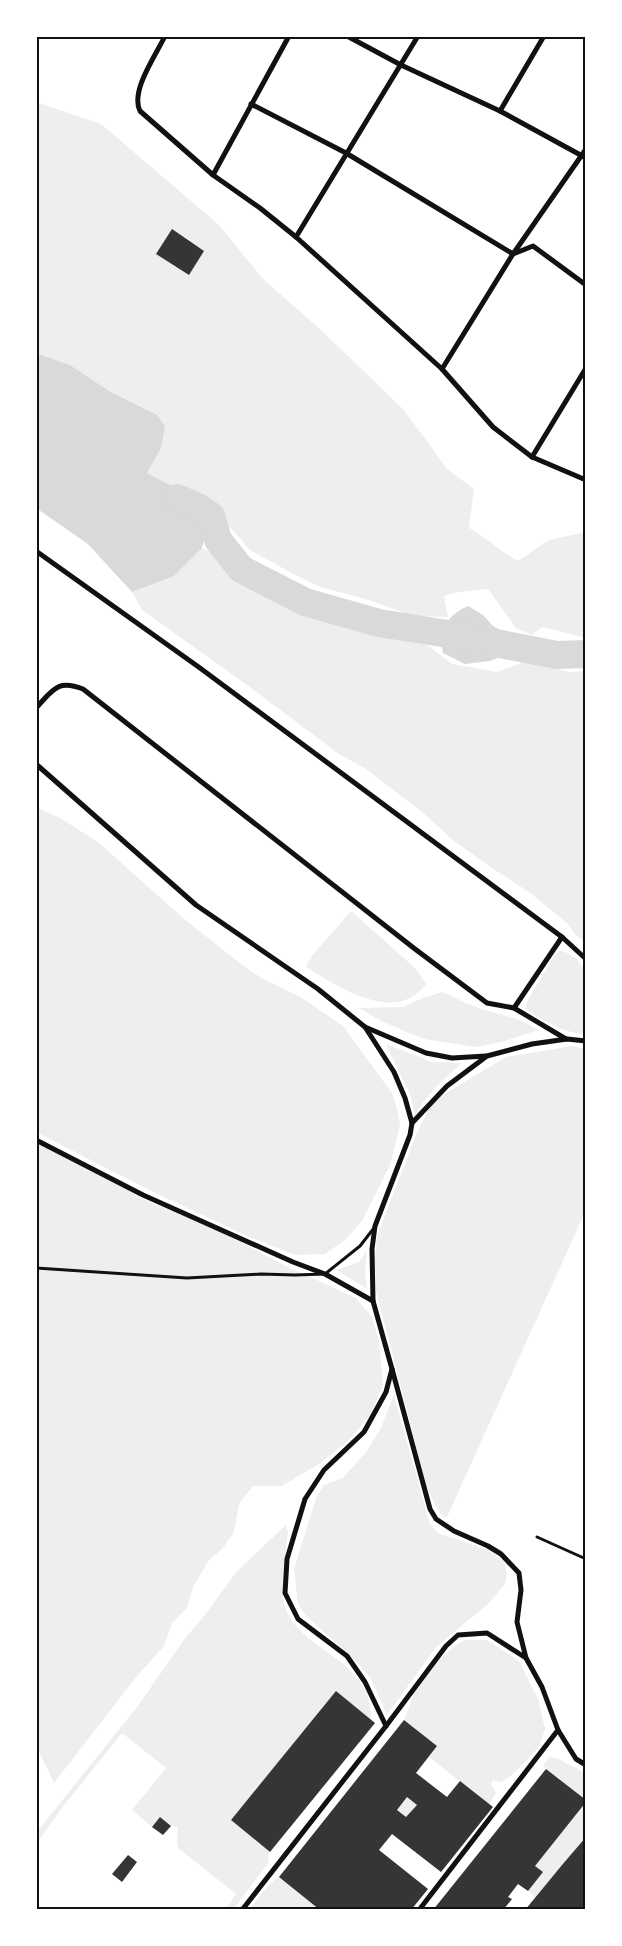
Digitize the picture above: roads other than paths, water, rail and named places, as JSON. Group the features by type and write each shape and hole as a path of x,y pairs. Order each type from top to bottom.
{"street":[{"path":"165,36 138,89 138,106 140,111 213,175 260,208 296,237 442,369 493,427 532,457 586,480"},
{"path":"213,175 289,36"},
{"path":"347,36 401,65 500,111 584,156"},
{"path":"296,237 418,36"},
{"path":"500,111 544,36"},
{"path":"251,104 346,153 513,254"},
{"path":"442,369 513,254 584,156 586,149"},
{"path":"513,254 533,246 586,286"},
{"path":"532,457 586,368"},
{"path":"36,551 200,668 562,937 586,959"},
{"path":"36,708 60,686 69,684 83,689 415,949 487,1003 514,1008 567,1039"},
{"path":"36,764 196,905 344,1008 365,1027 394,1072 405,1098 412,1123 410,1135 375,1226 372,1249 373,1301 430,1509 436,1519 444,1525 501,1554 519,1573 521,1590 517,1622 526,1658 542,1687 558,1730 576,1759 586,1765"},
{"path":"514,1008 562,937"},
{"path":"365,1027 426,1053 452,1058 487,1056 532,1044 567,1039 586,1041"},
{"path":"412,1123 448,1086 487,1056"},
{"path":"36,1140 143,1195 293,1262 325,1274 373,1301"},
{"path":"386,1726 365,1682 347,1656 298,1619 285,1593 287,1559 305,1499 324,1470 364,1432 386,1392 392,1369"},
{"path":"242,1910 446,1646 458,1635 488,1633 526,1658"},
{"path":"419,1910 558,1730"}],"lane":[{"path":"36,1268 187,1278 261,1274 325,1274 360,1246 375,1226"},
{"path":"537,1537 586,1559"}],"waterway":[{"path":"177,498 198,507 211,516 218,540 241,569 305,602 379,623 557,655 586,654"}]}
